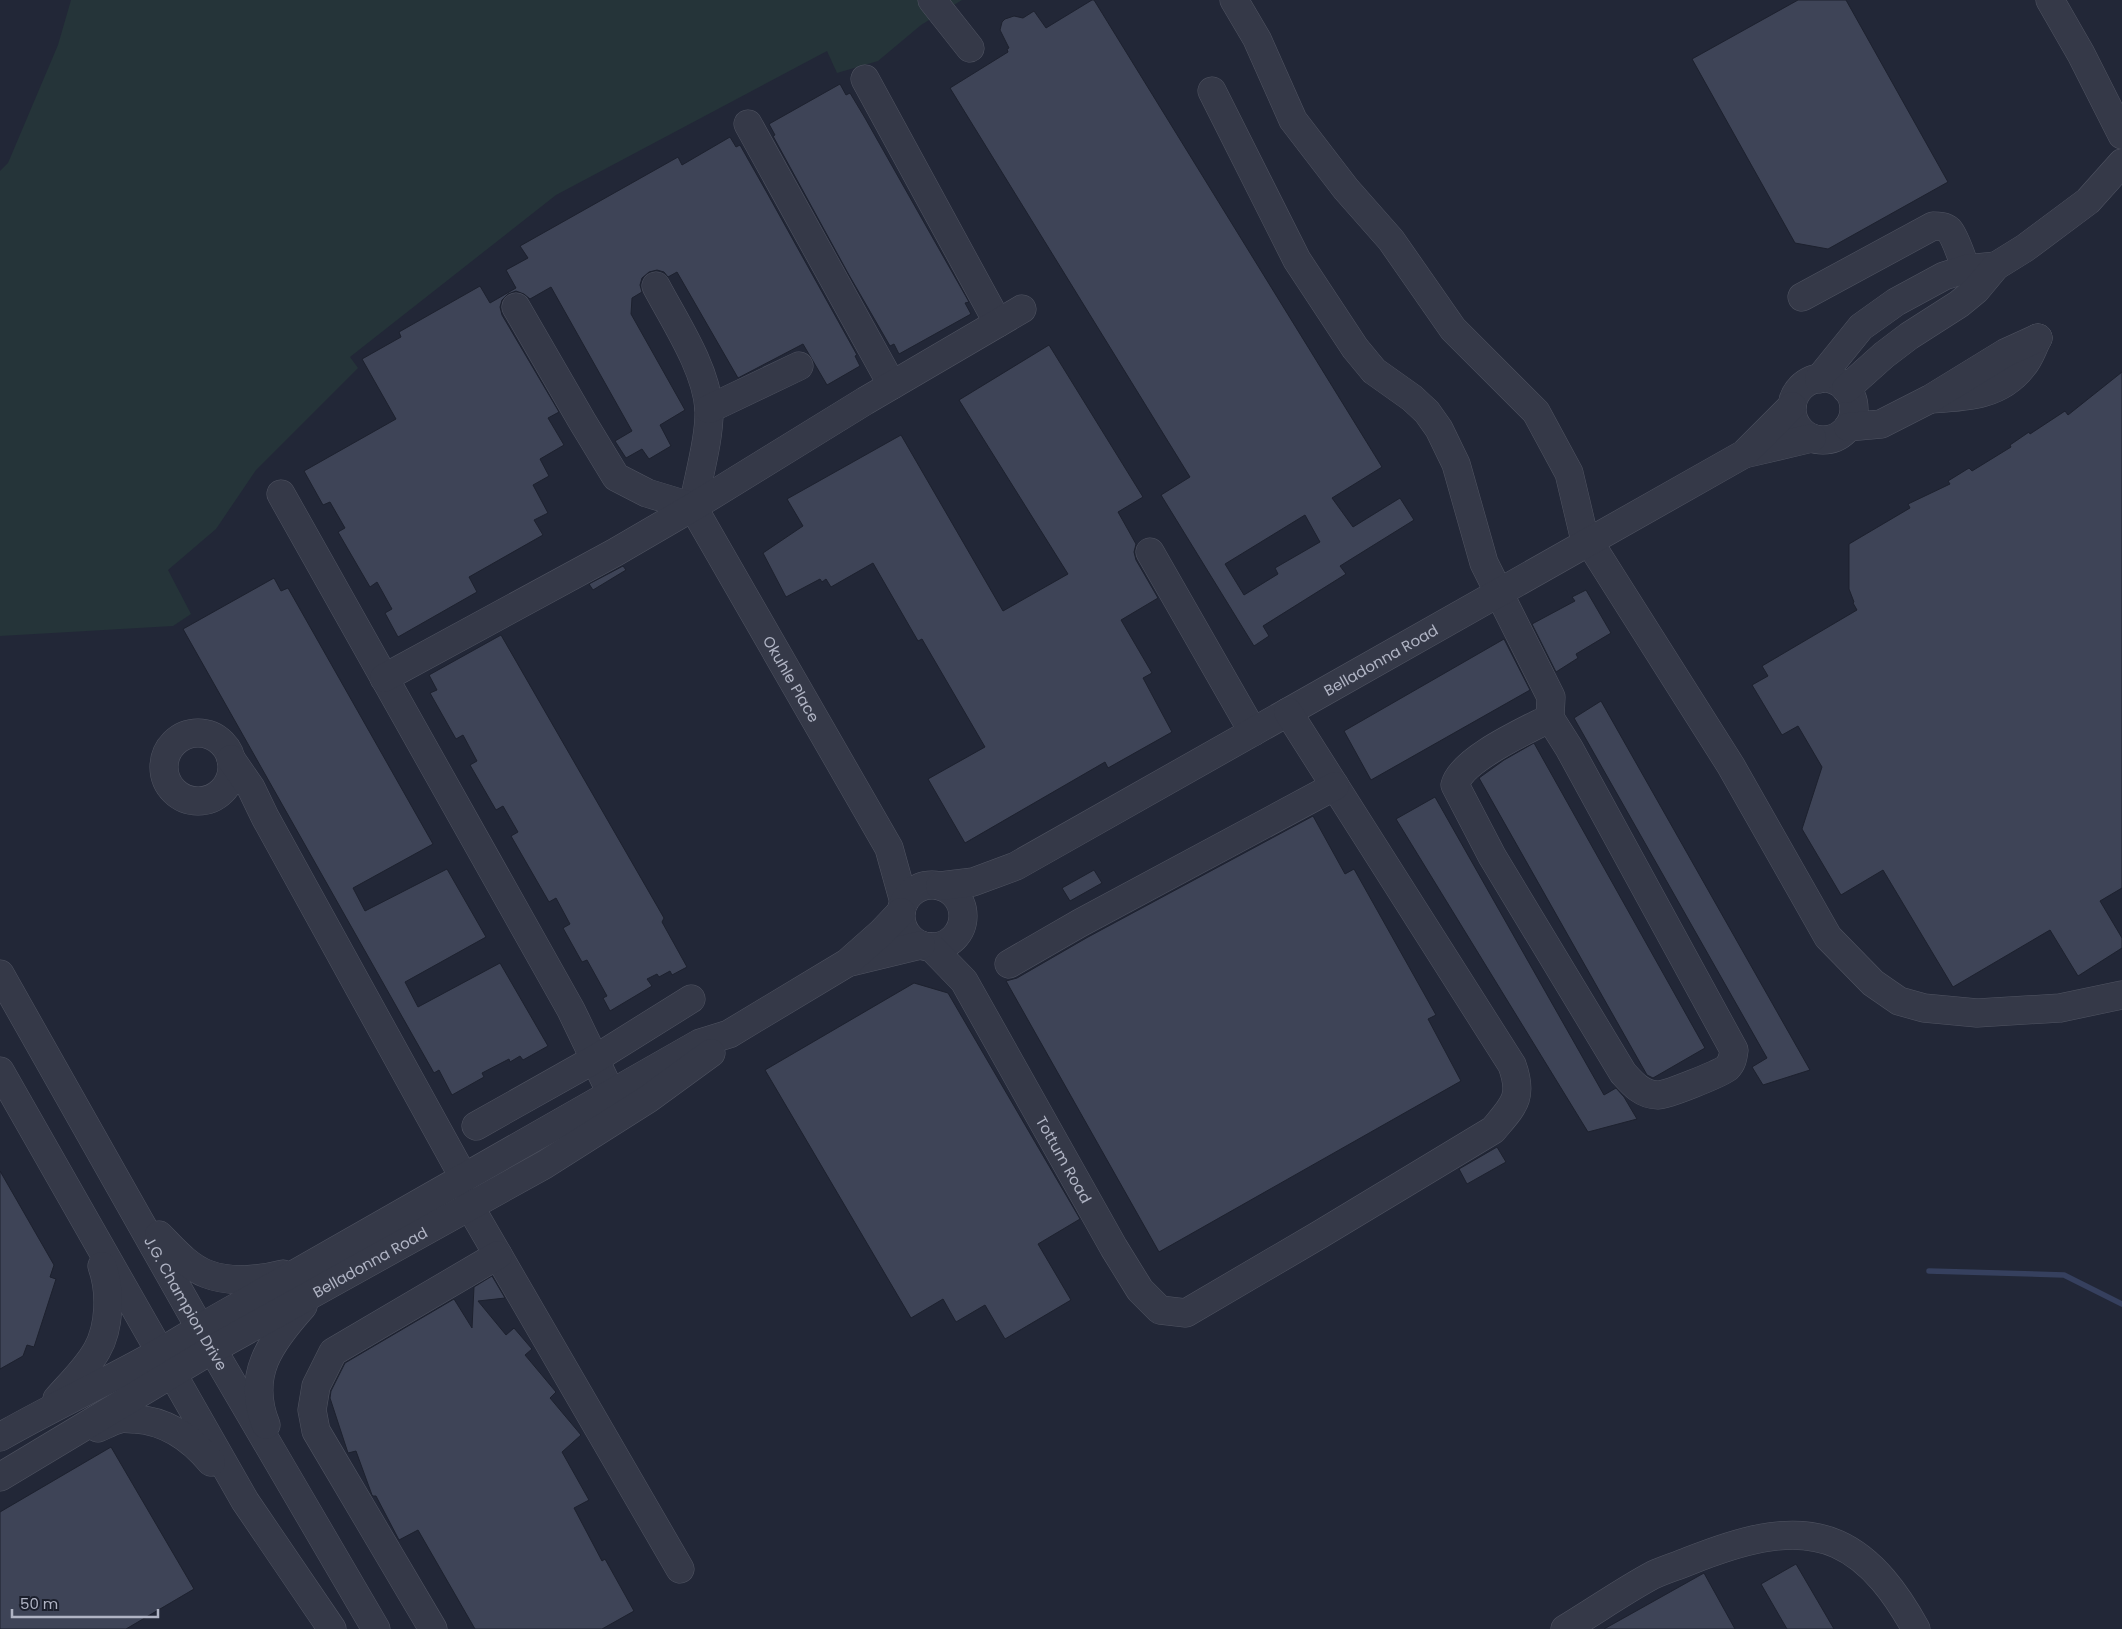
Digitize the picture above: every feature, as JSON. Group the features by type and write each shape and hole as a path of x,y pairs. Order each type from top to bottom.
{"street":[{"path":"932,0 970,48"},
{"path":"1234,0 1257,39 1294,120 1346,189 1391,240 1453,329 1536,412 1569,473 1584,532 1589,542 1731,766 1828,937 1873,984 1899,1001 1924,1008 1977,1013 2060,1008 2122,995"},
{"path":"2050,0 2081,54 2122,135"},
{"path":"865,79 998,323"},
{"path":"1212,91 1297,260 1355,348 1374,371 1412,398 1427,412 1439,429 1456,464 1484,563 1551,697 1550,718 1734,1050 1733,1060 1728,1067 1718,1074 1659,1095 1644,1092 1632,1083 1623,1072 1492,856 1455,784 1463,770 1475,759 1550,718"},
{"path":"748,124 892,385"},
{"path":"1846,389 1884,354 1959,304 1976,290 1996,266 2088,201 2122,163"},
{"path":"1802,297 1933,226 1941,226 1949,230 1966,269"},
{"name":"Belladonna Road","path":"310,1281 464,1178 700,1043 729,1034 847,963 882,932 910,894 919,888 973,882 1016,866 1744,454 1792,406 1795,396 1801,388 1819,378 1861,328 1896,302 1944,276 1966,269 1996,266"},
{"path":"656,286 698,366 705,387 709,409 693,507"},
{"path":"516,306 616,477 648,492 693,507"},
{"path":"384,678 614,553 1022,309"},
{"path":"709,409 799,366"},
{"path":"1819,378 1829,379 1838,383 1846,389 1852,398 1853,418 1848,427"},
{"path":"1848,427 1881,424 1930,399"},
{"path":"1792,406 1793,416 1797,425 1803,433 1812,438"},
{"name":"Belladonna Road","path":"1744,454 1812,438 1832,439 1848,427"},
{"path":"281,494 571,1010 611,1093"},
{"name":"Okuhle Place","path":"693,507 889,848 902,907"},
{"path":"1150,552 1253,732"},
{"path":"1009,964 1080,923 1335,786 1288,712"},
{"path":"231,759 232,771 229,782 222,791 203,801 192,801 182,797 167,782 164,771 164,760 167,750 175,741 185,735 196,732 208,734 219,740 227,748 231,759 251,788 265,817 464,1178"},
{"name":"Tottum Road","path":"926,946 964,981 1114,1248 1140,1290 1160,1310 1186,1313 1319,1236 1493,1130 1512,1108 1517,1094 1518,1081 1512,1065 1335,786"},
{"path":"222,791 265,817"},
{"name":"Okuhle Place","path":"889,848 935,886"},
{"name":"Belladonna Road","path":"847,963 926,946 940,946 949,942 959,926 1016,866"},
{"path":"935,886 949,890 956,898 961,907 959,926"},
{"path":"902,907 902,922 905,932 912,940 926,946"},
{"name":"Tottum Road","path":"959,926 964,981"},
{"name":"J.G. Champion Drive","path":"0,974 206,1339 376,1629"},
{"path":"476,1126 595,1059 691,999"},
{"name":"Belladonna Road","path":"0,1477 48,1449 165,1364 206,1339 310,1281 469,1205 544,1165 648,1099 708,1056 729,1034"},
{"path":"0,1072 165,1364 245,1501 332,1629"},
{"path":"469,1205 680,1570"},
{"path":"134,1209 175,1252 206,1274 244,1280 278,1276 310,1281 265,1358 258,1393 260,1410 287,1480"},
{"path":"48,1410 98,1349 105,1328 108,1302 106,1277 90,1232"},
{"path":"434,1629 316,1431 312,1410 313,1402 316,1386 332,1352 498,1255"},
{"name":"Belladonna Road","path":"0,1437 48,1410 165,1364"},
{"path":"48,1449 121,1418 146,1420 165,1425 197,1445 245,1501"},
{"path":"1565,1629 1654,1575 1748,1540 1783,1536 1816,1538 1836,1544 1855,1554 1874,1570 1893,1592 1916,1629"}],"shaded area":[{"path":"71,0 962,0 921,25 878,61 837,73 827,51 556,195 350,357 358,368 256,470 216,529 168,570 191,614 173,626 0,636 0,171 8,163 58,45"}],"building":[{"path":"1094,0 1382,467 1332,498 1353,527 1400,498 1414,520 1340,566 1346,574 1263,626 1269,636 1254,646 1161,495 1190,477 950,88 1008,52 1007,49 1009,48 1000,30 1005,19 1014,16 1023,18 1034,11 1046,28","holes":["1305,515 1320,542 1275,568 1278,574 1244,595 1225,564"]},
{"path":"1798,0 1846,0 1948,182 1828,249 1795,243 1692,59"},
{"path":"840,84 846,95 850,93 865,118 969,302 965,303 971,314 899,354 894,344 890,346 849,275 773,136 775,135 769,124"},
{"path":"730,137 736,147 740,145 857,355 855,356 860,366 827,385 803,344 738,378 677,272 668,277 664,272 657,270 649,272 642,278 640,285 642,292 632,298 631,314 685,410 660,425 671,446 649,459 642,449 626,458 615,441 632,431 551,287 530,299 516,291 508,294 502,300 500,307 502,315 559,412 548,418 564,445 540,459 549,476 533,485 548,513 534,520 543,535 469,577 477,592 398,637 385,613 392,609 377,582 370,587 338,532 345,528 330,502 323,505 304,471 396,419 362,359 401,337 399,332 480,286 490,303 516,288 506,270 528,258 520,246 678,157 682,165"},
{"path":"1049,345 1143,497 1118,512 1136,544 1134,552 1136,560 1158,598 1121,620 1152,673 1143,678 1172,732 1108,768 1105,762 965,843 928,779 985,747 922,639 918,641 873,563 831,587 826,579 822,582 820,579 786,597 763,553 803,526 787,499 901,435 1003,611 1068,574 959,400"},
{"path":"2122,372 2122,888 2100,901 2122,938 2122,948 2078,976 2050,930 1953,987 1883,870 1841,895 1802,829 1822,767 1798,726 1782,735 1752,685 1768,676 1762,666 1857,610 1849,589 1849,544 1910,508 1908,504 1950,484 1948,481 1969,468 1972,471 2011,447 2010,445 2029,432 2030,434 2065,411 2068,415"},
{"path":"623,566 626,570 593,590 589,584"},
{"path":"274,578 281,591 288,588 433,844 353,888 365,911 447,869 486,937 405,982 418,1007 500,963 548,1046 523,1060 520,1056 510,1062 509,1059 482,1073 484,1077 452,1095 439,1070 434,1073 183,629"},
{"path":"1586,590 1611,633 1576,654 1578,658 1556,672 1532,624 1575,601 1572,597"},
{"path":"501,635 664,918 662,922 687,967 672,975 670,971 659,977 657,974 647,979 652,986 610,1011 603,998 607,996 587,960 582,962 563,928 570,924 556,898 549,902 511,836 518,832 503,806 496,810 470,765 477,761 463,735 456,739 430,693 437,690 429,675"},
{"path":"1504,639 1530,690 1371,780 1344,731"},
{"path":"1601,701 1810,1070 1763,1085 1752,1067 1767,1058 1574,718"},
{"path":"1534,743 1705,1048 1653,1078 1647,1075 1479,778 1504,760"},
{"path":"1435,797 1604,1095 1616,1088 1624,1097 1637,1119 1588,1132 1396,819"},
{"path":"1313,816 1345,874 1354,869 1436,1015 1428,1019 1461,1081 1159,1252 1006,981 1017,978 1088,937"},
{"path":"1094,870 1102,883 1070,901 1062,888"},
{"path":"914,983 948,993 1080,1219 1038,1244 1071,1300 1005,1339 985,1305 956,1322 943,1299 911,1318 765,1070"},
{"path":"1497,1147 1506,1162 1467,1184 1459,1169"},
{"path":"0,1171 54,1265 50,1277 56,1279 34,1347 27,1345 23,1356 0,1369"},
{"path":"492,1276 505,1298 478,1301 506,1335 514,1328 532,1349 525,1355 556,1392 550,1398 581,1435 562,1452 589,1500 574,1508 602,1561 605,1559 634,1611 602,1629 475,1629 418,1530 399,1540 376,1496 372,1495 356,1451 348,1453 330,1398 331,1391 345,1363 454,1299 472,1328 474,1287"},
{"path":"111,1447 194,1589 126,1629 0,1629 0,1512"},
{"path":"1796,1564 1834,1629 1787,1629 1761,1584"},
{"path":"1704,1573 1735,1629 1604,1629"}],"waterway":[{"path":"1929,1271 2064,1275 2122,1304"}]}
